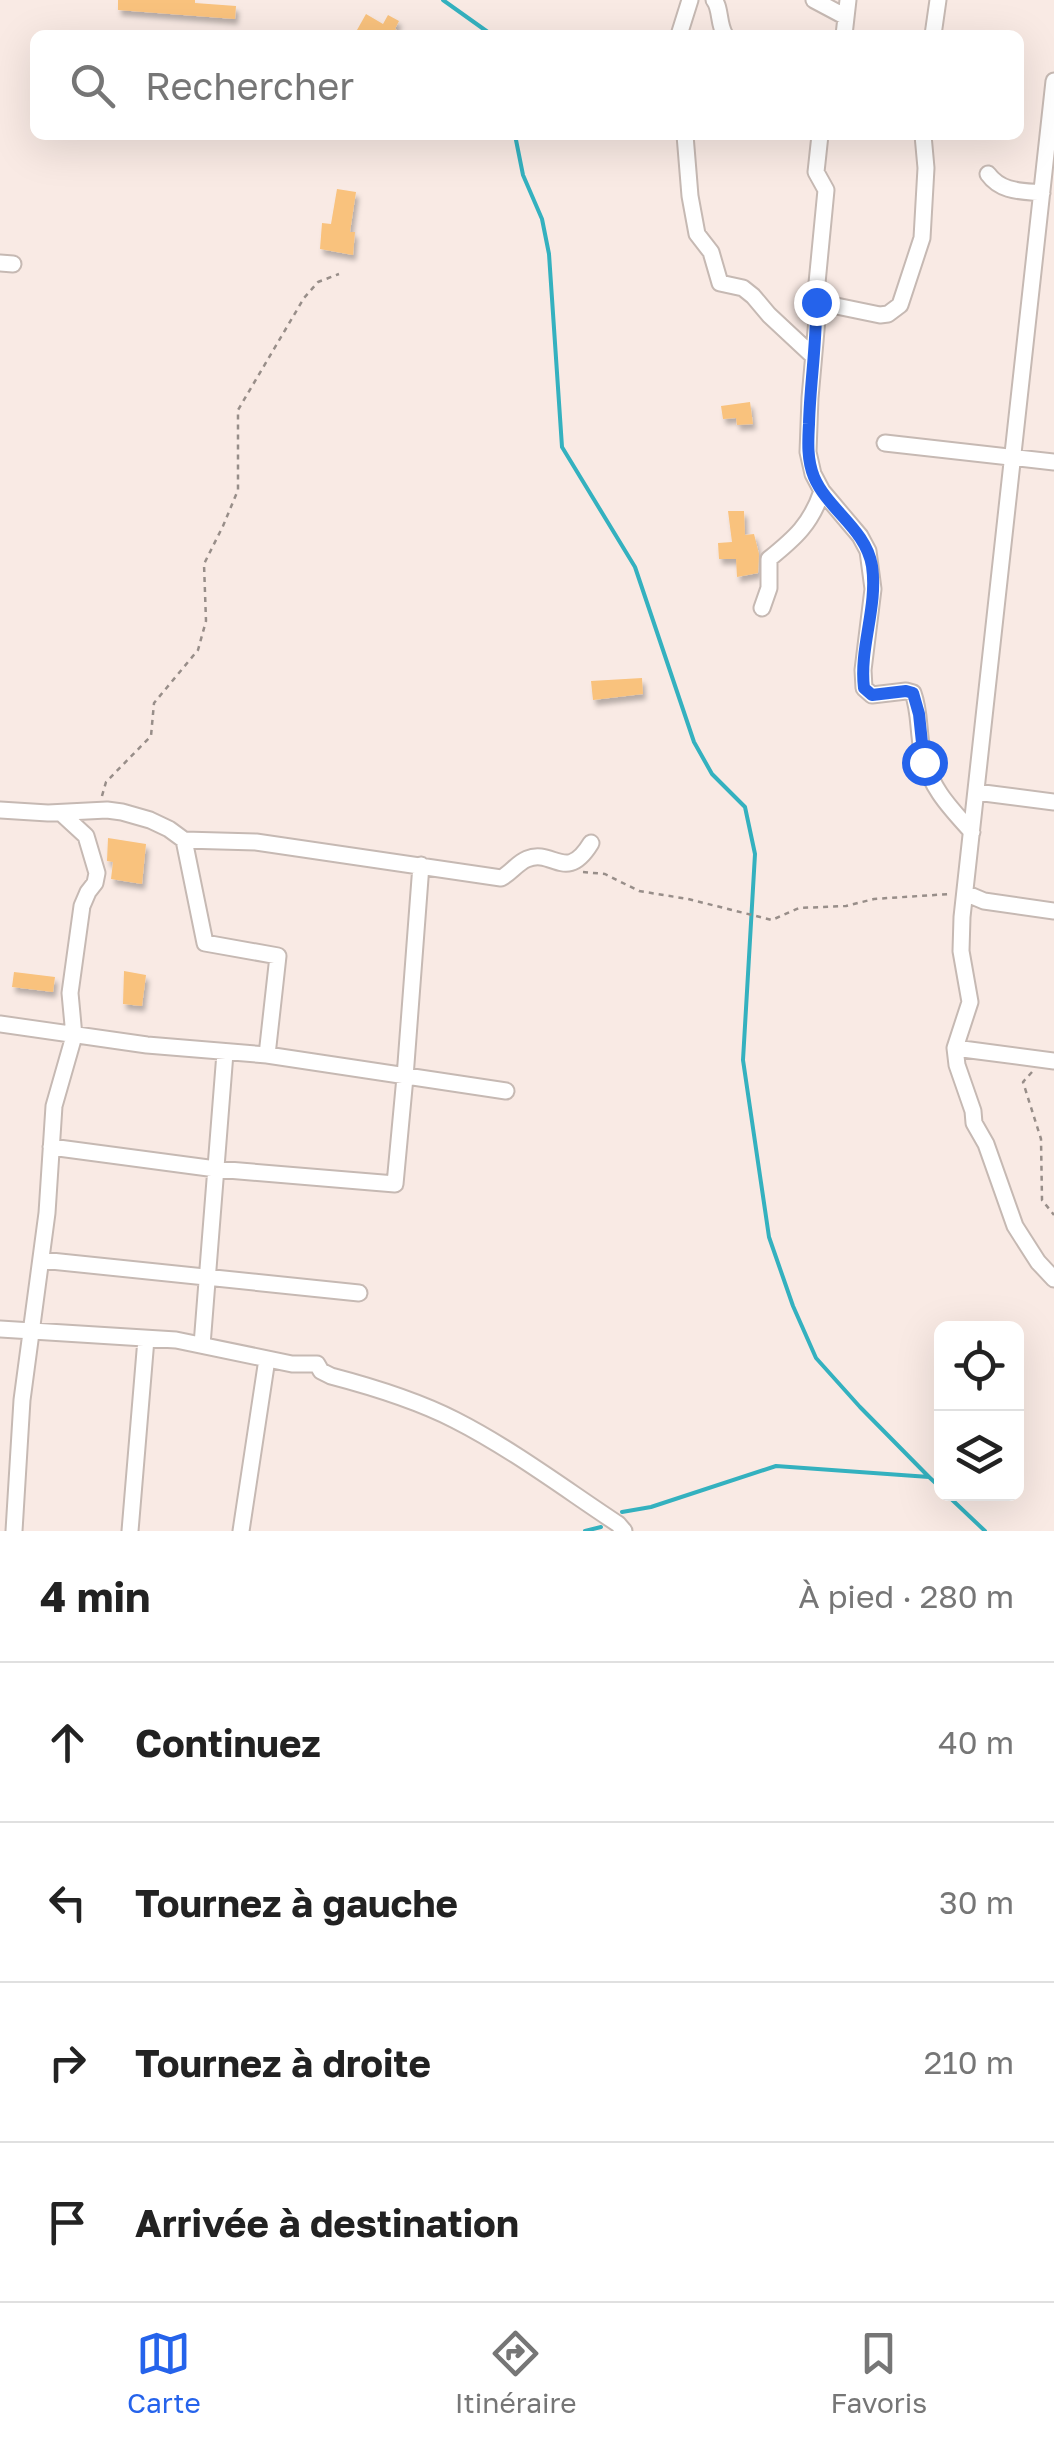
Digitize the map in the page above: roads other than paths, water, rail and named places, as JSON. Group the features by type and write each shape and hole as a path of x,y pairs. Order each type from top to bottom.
{"street":[{"path":"681,30 690,0"},
{"path":"714,0 723,30"},
{"path":"814,0 846,18"},
{"path":"845,30 848,0"},
{"path":"934,30 938,0"},
{"path":"1054,81 962,917 961,951 970,1002 955,1048 956,1065 974,1123 986,1144 1015,1226 1054,1279"},
{"path":"684,140 697,234 711,252 720,283 743,288 813,356"},
{"path":"816,302 880,316 900,305 922,238 924,140"},
{"path":"820,142 816,172 826,190 808,452 822,491 860,536 872,566 864,688 872,695 913,693 924,762 931,779 943,801 972,832"},
{"path":"988,174 1004,188 1042,194"},
{"path":"885,442 1054,462"},
{"path":"762,608 769,588 769,560 799,535 822,491"},
{"path":"976,792 1054,802"},
{"path":"0,810 122,812 150,820 184,840 256,842 501,878 528,858 575,862 582,859 591,843"},
{"path":"14,1531 22,1400 41,1260 54,1106 74,1036 70,993 82,906 97,873 86,836 61,813"},
{"path":"184,840 205,943 278,956 267,1055"},
{"path":"51,1147 216,1169 394,1184 421,865"},
{"path":"965,893 984,901 1054,912"},
{"path":"0,1024 74,1036 267,1055 506,1091"},
{"path":"955,1048 1046,1060"},
{"path":"202,1345 225,1053"},
{"path":"41,1260 359,1292"},
{"path":"0,1329 176,1340 292,1364 317,1364 331,1376 402,1397 455,1420 521,1459 624,1531"},
{"path":"130,1531 146,1339"},
{"path":"242,1531 266,1358"}],"waterway":[{"path":"443,0 485,30"},
{"path":"516,140 523,175 542,219 549,254 562,447 635,567 694,742 712,774 745,807 755,854 743,1060 769,1237 816,1358 929,1477"},
{"path":"622,1512 651,1507 776,1466 929,1477 934,1482"},
{"path":"953,1501 985,1531"},
{"path":"585,1531 601,1527"}]}
